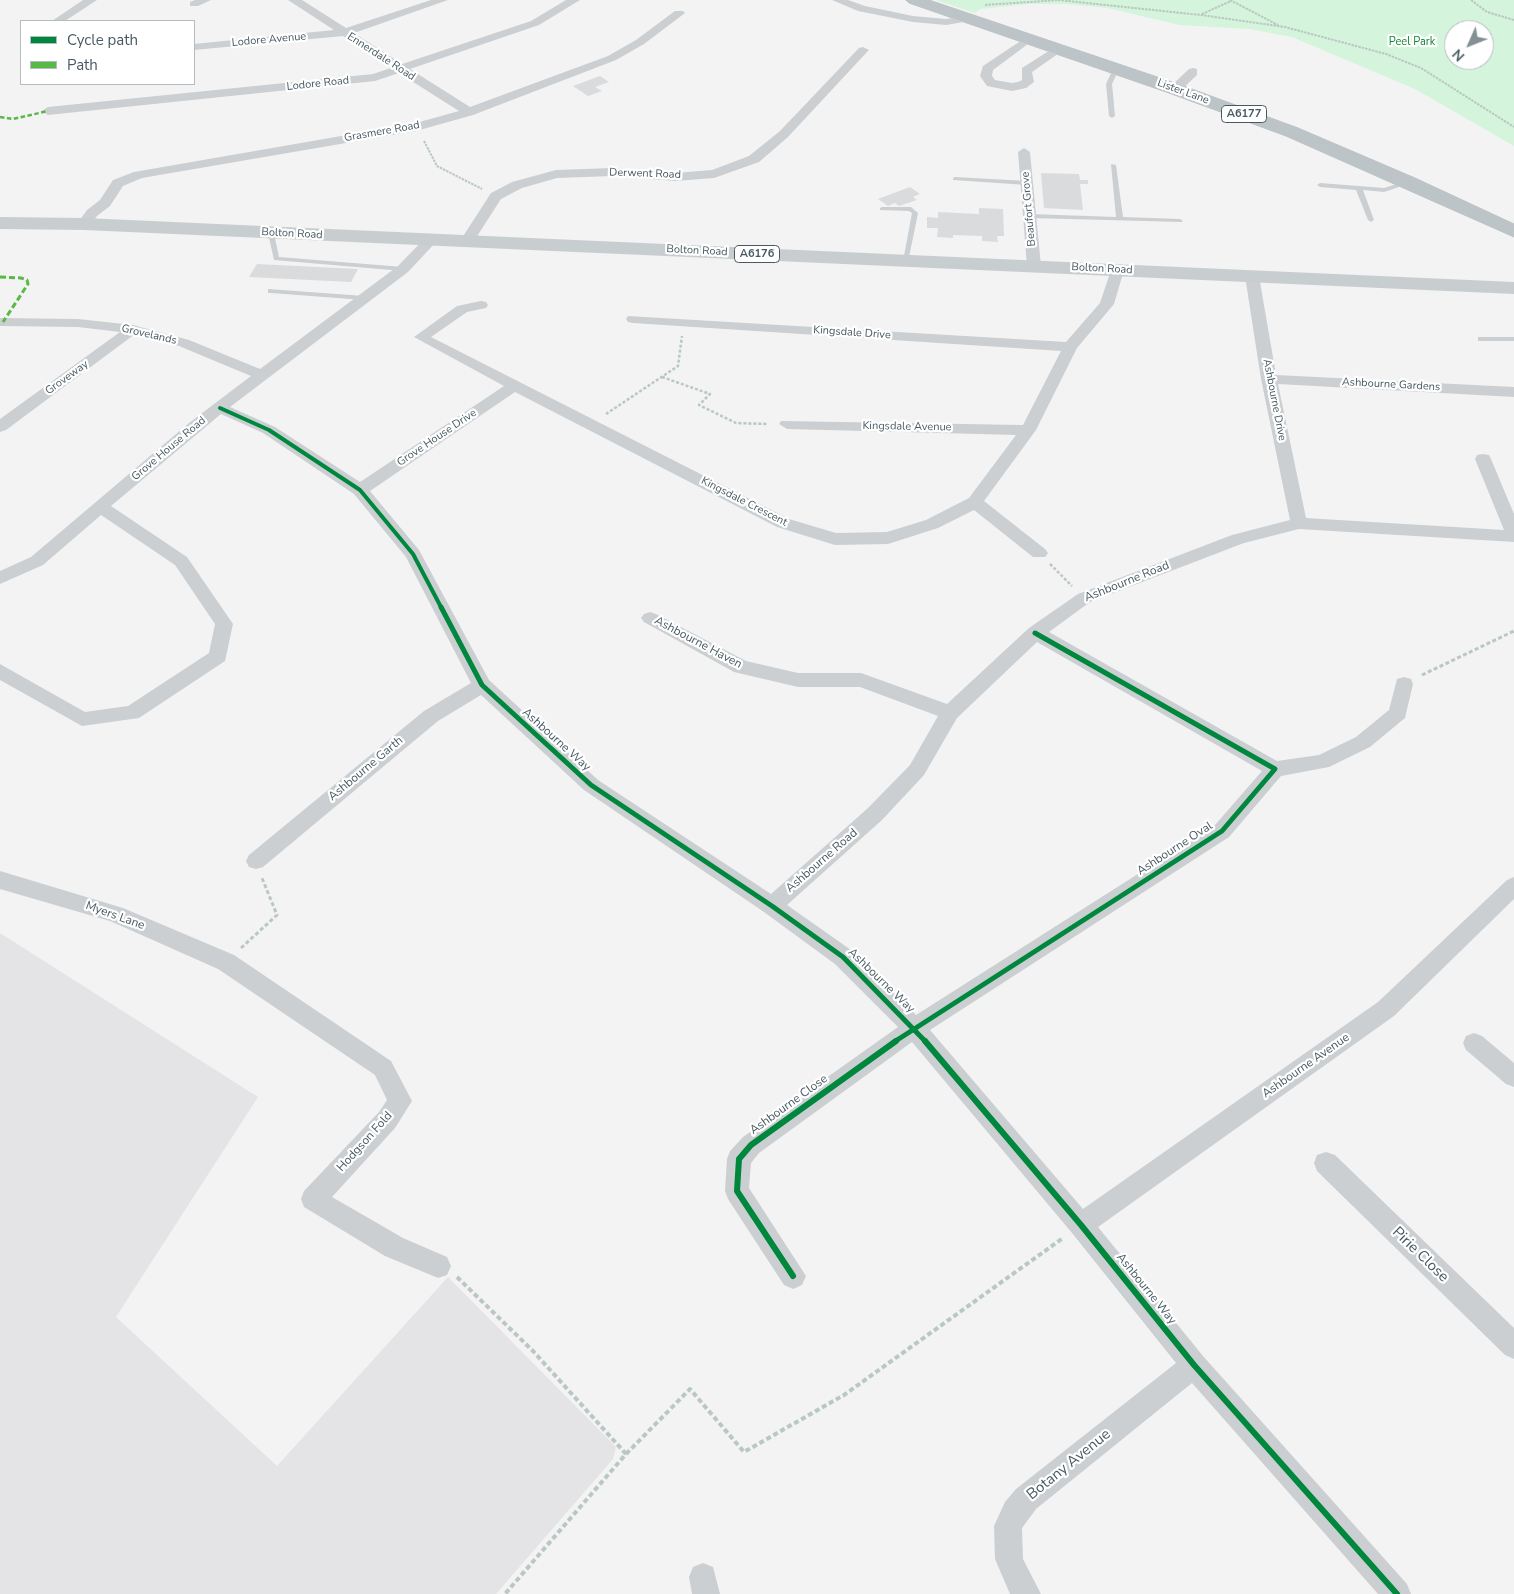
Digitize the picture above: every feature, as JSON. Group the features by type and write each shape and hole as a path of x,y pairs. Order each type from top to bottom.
{"highway":[{"name":"A6177","path":"914,0 966,19"},
{"name":"Lister Lane","path":"966,19 1175,89 1292,132 1409,182 1514,231"}],"main road":[{"name":"Bolton Road","path":"0,223 84,224 1513,289"}],"street":[{"path":"60,20 91,0"},
{"path":"194,4 205,0"},
{"name":"Ennerdale Road","path":"294,0 400,70 469,112"},
{"name":"Lodore Avenue","path":"195,47 343,33 442,0"},
{"name":"Lodore Road","path":"48,111 360,79 400,70 535,23 574,0"},
{"name":"Lister Lane","path":"838,0 862,9 913,19 946,22 966,19"},
{"name":"Grasmere Road","path":"84,224 92,213 105,203 118,183 139,175 416,127 469,112 612,58 640,42 679,13"},
{"path":"1028,39 986,69 986,76 991,84 1012,87 1028,82 1026,71 1059,49"},
{"name":"Derwent Road","path":"496,196 517,186 556,174 613,172 676,177 714,174 754,159 784,134 863,50"},
{"path":"1175,89 1193,72"},
{"name":"Beaufort Grove","path":"1024,152 1034,266"},
{"path":"468,241 496,196"},
{"name":"Grove House Road","path":"0,578 37,560 195,426 403,269 430,241"},
{"name":"Kingsdale Crescent","path":"481,305 462,309 421,337 783,523 835,539 888,538 932,524 975,502 1028,430 1070,346 1107,304 1117,270"},
{"name":"Ashbourne Drive","path":"1252,276 1269,379 1299,524"},
{"name":"Kingsdale Drive","path":"632,319 1070,346"},
{"name":"Grovelands","path":"0,322 78,324 133,329 184,343 261,375"},
{"name":"Groveway","path":"0,427 133,329"},
{"name":"Ashbourne Gardens","path":"1269,379 1514,392"},
{"name":"Grove House Drive","path":"360,490 515,385"},
{"name":"Ashbourne Way","path":"220,408 269,430 360,490 413,554 482,685 591,785 772,906 843,957 914,1028 1081,1225 1194,1364 1397,1594"},
{"name":"Kingsdale Avenue","path":"787,424 1028,430"},
{"path":"1483,459 1514,535"},
{"path":"975,502 1039,553"},
{"path":"0,672 82,718 132,713 218,656 224,624 181,561 101,507"},
{"name":"Ashbourne Road","path":"772,906 876,814 917,770 950,712 1035,633 1084,598 1238,539 1299,524 1514,535"},
{"name":"Ashbourne Haven","path":"650,618 741,667 798,680 861,680 950,712"},
{"path":"1035,633 1275,769 1322,762 1363,742 1398,713 1404,684"},
{"name":"Ashbourne Garth","path":"256,861 431,716 482,685"},
{"name":"Ashbourne Oval","path":"914,1028 1222,831 1275,769"},
{"name":"Myers Lane","path":"0,880 115,914 226,962"},
{"name":"Ashbourne Avenue","path":"1081,1225 1386,1009 1514,886"},
{"name":"Hodgson Fold","path":"226,962 383,1068 400,1101 387,1120 313,1199 394,1247 438,1266"},
{"name":"Ashbourne Close","path":"793,1276 737,1191 739,1159 751,1145 914,1028"},
{"path":"1474,1043 1514,1078"},
{"name":"Pirie Close","path":"1326,1163 1514,1346"},
{"name":"Botany Avenue","path":"1027,1594 1017,1580 1009,1559 1008,1526 1015,1512 1026,1499 1194,1364"}],"lane":[{"path":"1112,116 1109,84 1116,69"},
{"path":"1113,165 1120,218"},
{"path":"954,179 1027,183"},
{"path":"1320,185 1384,190 1409,182"},
{"path":"1359,188 1371,220"},
{"path":"882,209 911,210 915,213 906,261"},
{"path":"1030,216 1180,221"},
{"path":"271,233 276,259 403,269"},
{"path":"271,291 364,298"},
{"path":"1482,339 1514,339"}],"path":[{"path":"986,0 980,6 1058,0 1201,15 1285,27"},
{"path":"1201,15 1230,0 1266,20 1285,27 1386,54 1421,68 1514,127"},
{"path":"1470,0 1487,12 1514,20"},
{"path":"416,127 438,166 496,196"},
{"path":"591,424 678,366 684,322"},
{"path":"662,377 710,394 699,405 736,423 787,424"},
{"path":"1039,553 1084,598"},
{"path":"1404,684 1514,631"},
{"path":"226,962 277,915 256,861"},
{"path":"505,1594 626,1454 690,1389 744,1452 844,1395 1081,1225"},
{"path":"438,1266 455,1276 533,1351 626,1454"}],"shaded area":[{"path":"0,933 258,1097 116,1317 277,1466 448,1277 616,1447 613,1459 496,1594 0,1594"}],"green space":[{"name":"Peel Park","path":"936,0 1514,0 1514,146 1415,89 1292,37 1249,29 1179,25 1108,8 1067,4 1028,4 980,9 975,13"}],"building":[{"path":"600,76 609,82 595,87 602,91 588,96 573,86"},
{"path":"1041,173 1079,174 1080,180 1088,180 1088,184 1080,184 1083,210 1044,208"},
{"path":"910,187 920,194 913,197 917,200 899,206 895,203 888,206 878,199"},
{"path":"979,208 1003,209 1004,236 997,236 998,242 982,241 982,236 953,235 953,238 937,237 938,228 927,228 927,217 938,218 938,212 979,214"},
{"path":"257,264 358,269 351,282 249,277"}],"marked path":[{"path":"0,117 13,119 48,111"},
{"path":"0,277 21,278 27,280 28,284 3,322"}],"cycle path":[{"path":"220,408 269,430 360,490 413,554 482,685 591,785 772,906 843,957 914,1028 1081,1225 1194,1365 1397,1594"},
{"path":"793,1276 737,1191 739,1159 751,1145 914,1028 1222,831 1275,769 1035,633"}]}
